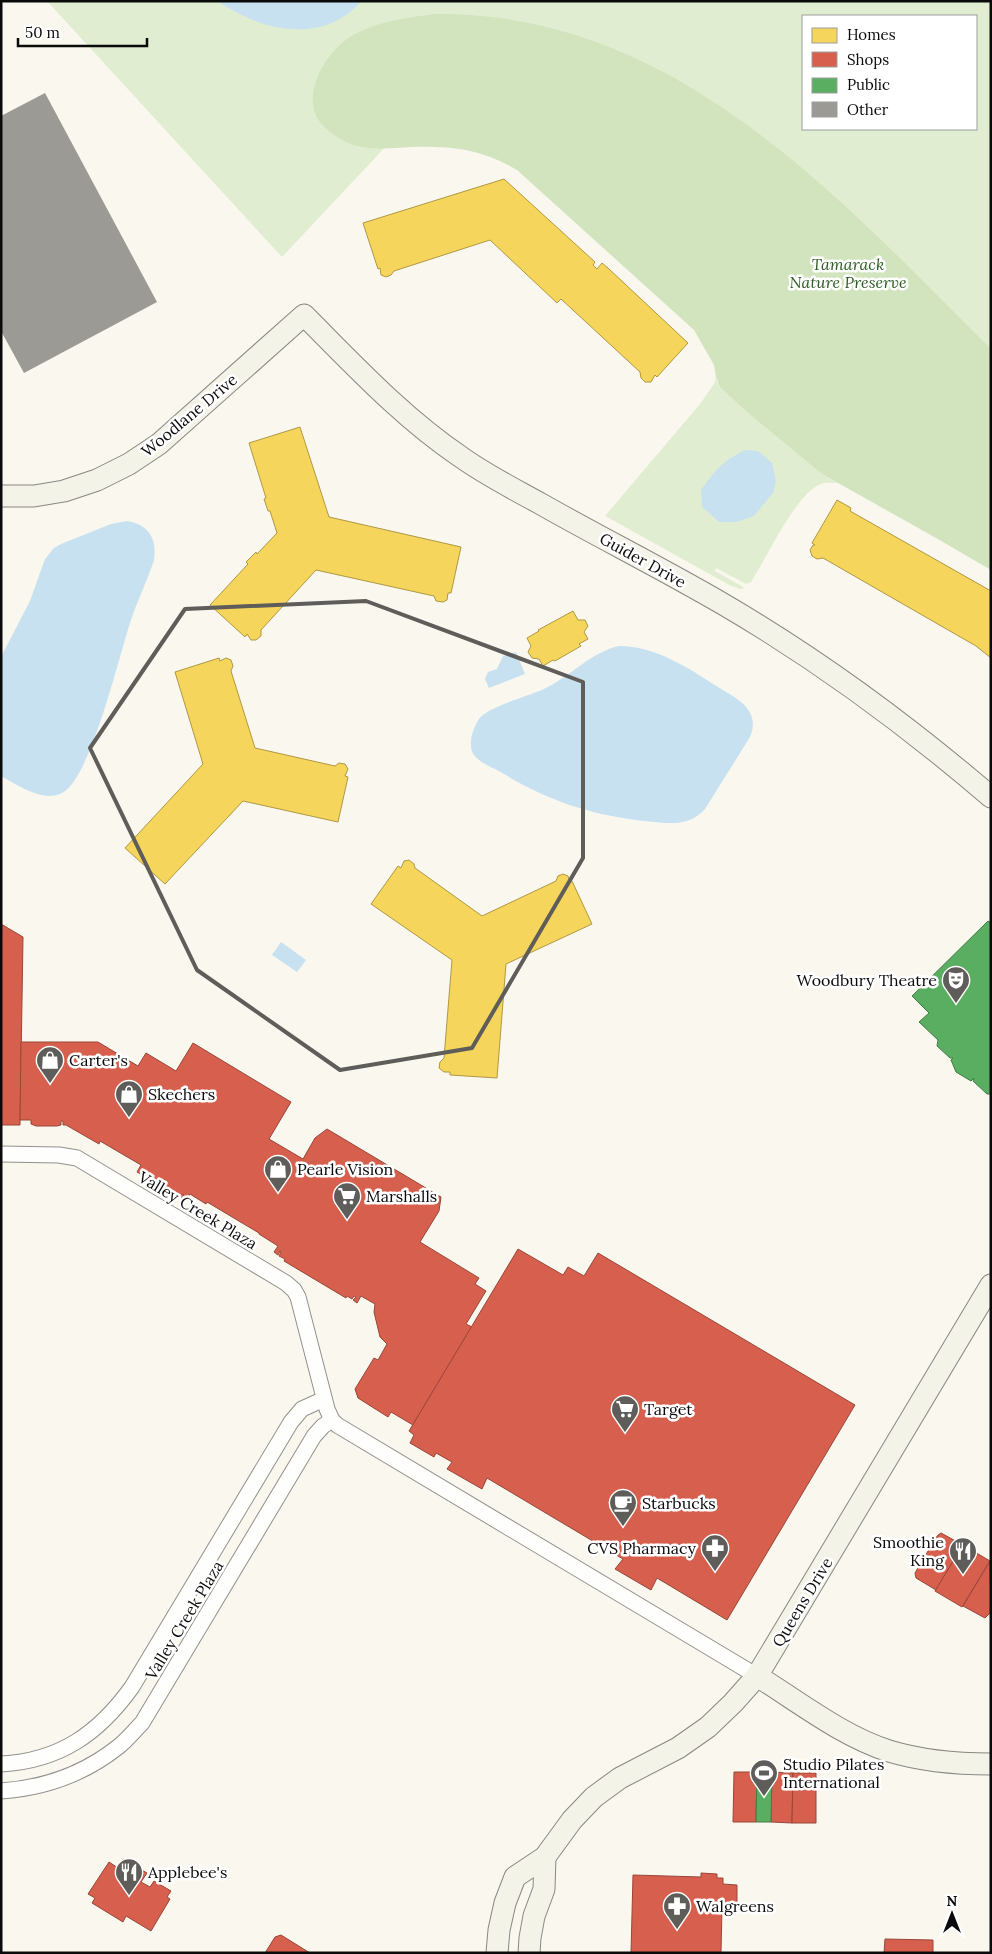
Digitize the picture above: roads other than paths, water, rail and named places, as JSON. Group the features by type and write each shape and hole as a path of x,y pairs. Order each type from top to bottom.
{"street":[{"name":"Woodlane Drive","path":"1,496 34,496 64,491 97,480 130,464 160,444 304,315"},
{"name":"Guider Drive","path":"304,315 391,402 462,458 498,481 723,604 798,651 901,723 991,798"},
{"name":"Valley Creek Plaza","path":"1,1154 59,1154 77,1158 290,1286 300,1302 324,1399 332,1420 314,1436 142,1723 119,1746 101,1760 77,1772 45,1784 1,1791"},
{"name":"Queens Drive","path":"497,1953 499,1930 505,1903 515,1877 545,1857 572,1820 594,1797 620,1778 678,1748 708,1727 733,1704 757,1676 991,1284"},
{"name":"Valley Creek Plaza","path":"1,1764 19,1763 43,1757 66,1748 101,1725 117,1708 132,1687 291,1422 302,1409 324,1399"},
{"path":"332,1420 356,1437 860,1738 888,1750 923,1760 991,1764"},
{"path":"529,1953 534,1916 544,1889 545,1857"}],"water":[{"path":"217,1 362,1 346,15 328,24 310,29 291,29 253,20"},
{"path":"745,450 758,451 772,463 776,481 773,493 754,516 736,522 719,522 702,507 701,490 720,467"},
{"path":"127,521 141,526 150,534 154,545 154,560 132,617 94,740 73,783 62,793 55,796 47,796 31,792 1,776 1,657 30,601 45,559 54,548 111,524"},
{"path":"619,646 646,650 671,659 735,698 751,714 753,724 750,737 705,809 692,819 677,823 661,823 606,815 569,805 534,790 485,764 476,758 472,751 471,742 475,727 479,719 490,710 544,689 590,659"},
{"path":"516,652 525,674 489,688 485,679 488,672 497,669 503,656"},
{"path":"281,942 306,960 297,972 272,955"}],"place":[{"name":"Woodbury Theatre","path":"956,1004"},
{"name":"Carter's","path":"50,1084"},
{"name":"Skechers","path":"129,1118"},
{"name":"Pearle Vision","path":"278,1193"},
{"name":"Marshalls","path":"347,1220"},
{"name":"Target","path":"625,1433"},
{"name":"Starbucks","path":"623,1527"},
{"name":"CVS Pharmacy","path":"715,1572"},
{"name":"Smoothie King","path":"963,1575"},
{"name":"Studio Pilates International","path":"764,1797"},
{"name":"Applebee's","path":"129,1896"},
{"name":"Walgreens","path":"677,1930"}],"park label":[{"name":"Tamarack Nature Preserve","path":"848,273"}]}
